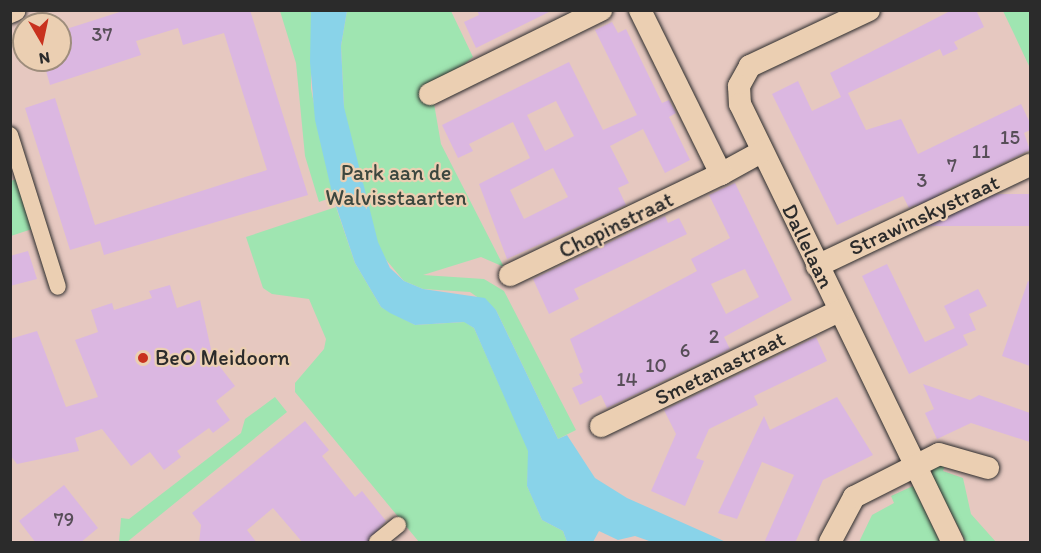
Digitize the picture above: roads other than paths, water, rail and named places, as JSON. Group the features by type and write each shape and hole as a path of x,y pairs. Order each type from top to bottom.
{"street":[{"path":"10,12 15,10"},
{"path":"430,94 601,10"},
{"path":"640,10 721,174"},
{"name":"Dallelaan","path":"869,10 750,66 739,86 740,104 952,543"},
{"path":"10,135 58,287"},
{"name":"Chopinstraat","path":"510,275 762,152"},
{"name":"Strawinskystraat","path":"817,266 1030,165"},
{"name":"Smetanastraat","path":"601,426 839,311"},
{"path":"830,543 854,497 916,465 947,454 988,468"},
{"path":"377,543 398,525"}],"water":[{"path":"311,11 347,11 341,46 344,107 378,242 390,268 404,281 423,289 485,298 496,310 558,439 567,435 595,478 627,498 726,542 652,542 635,536 618,540 599,531 593,542 567,542 563,531 542,520 527,486 528,451 474,328 464,322 415,325 390,313 381,307 355,263 333,197 315,120 310,62"}],"place":[{"name":"BeO Meidoorn","path":"143,358"}],"park label":[{"name":"Park aan de Walvisstaarten","path":"396,184"}]}
